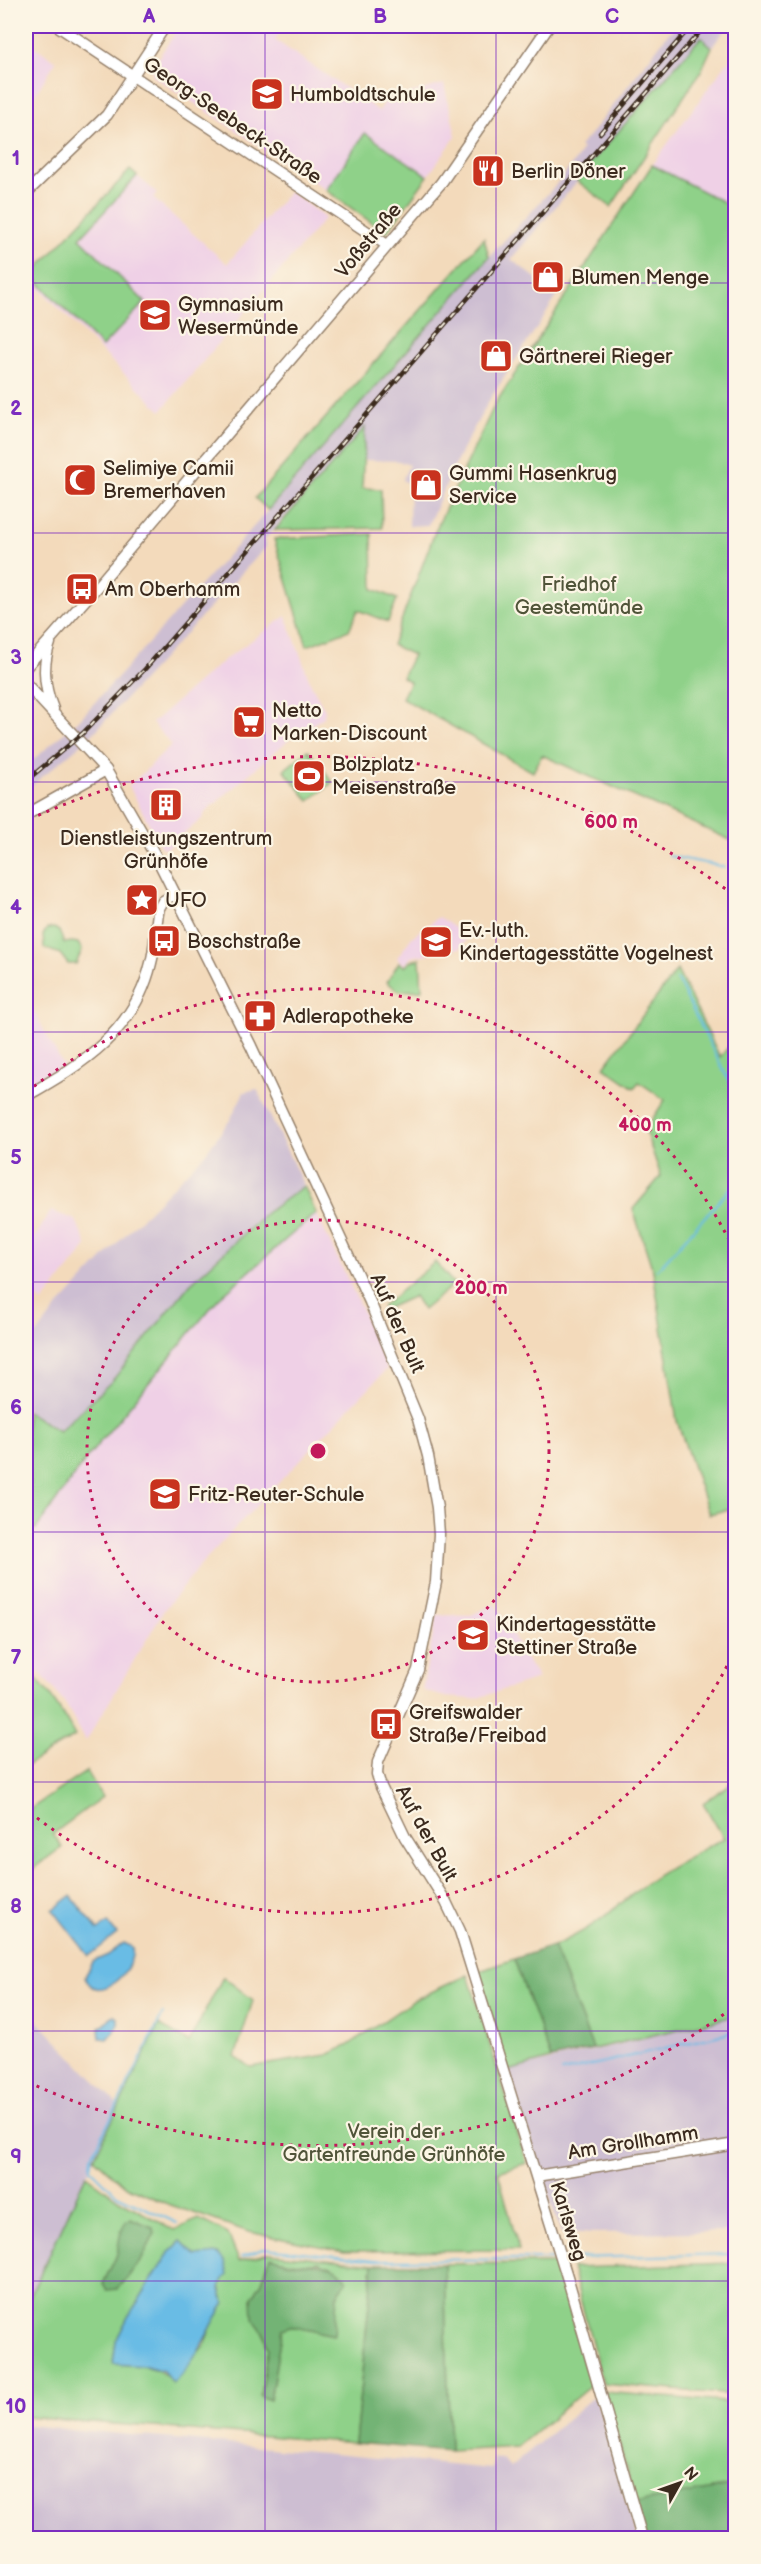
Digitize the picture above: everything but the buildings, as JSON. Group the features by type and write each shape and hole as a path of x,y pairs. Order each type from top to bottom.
{"street":[{"name":"Georg-Seebeck-Straße","path":"58,26 387,245"},
{"path":"26,193 107,115 165,26"},
{"name":"Voßstraße","path":"52,637 199,467 461,155 549,26"},
{"path":"26,667 52,637"},
{"path":"52,637 46,654 44,670 48,698 57,717"},
{"name":"Auf der Bult","path":"26,684 106,770 159,862 251,1046 370,1302 412,1403 426,1445 437,1508 439,1534 436,1582 418,1670 378,1762 377,1774 407,1840 454,1916"},
{"path":"26,815 106,770"},
{"path":"26,1096 99,1049 129,1015 151,964 159,908 163,901 175,894"},
{"name":"Karlsweg","path":"454,1916 569,2283 642,2538"},
{"name":"Am Grollhamm","path":"536,2176 735,2144"}],"shaded area":[{"name":"Humboldtschule","path":"180,26 284,26 275,40 379,111 387,99 444,84 456,136 428,176 365,133 326,190 153,76 152,67"},
{"path":"678,26 728,26 712,47 701,37 511,259 558,295 490,399 462,450 428,525 409,526 410,484 402,480 409,465 399,461 364,460 365,427 265,539 266,547 89,738 26,790 26,766 78,721 257,523 489,257 555,186 578,157 582,149 579,146 668,34"},
{"path":"26,41 56,61 26,109"},
{"path":"735,52 735,208 652,165"},
{"name":"Gymnasium Wesermünde","path":"130,170 157,193 153,198 227,264 288,193 291,192 325,218 161,411 29,278"},
{"path":"286,616 311,684 325,710 324,717 291,738 166,849 161,847 129,786 172,745 152,723 224,660"},
{"name":"Ev.-luth. Kindertagesstätte Vogelnest","path":"439,917 468,937 460,948 411,957 405,965 397,958 412,937"},
{"path":"26,997 64,1067 26,1087"},
{"path":"257,1089 304,1186 266,1213 190,1284 112,1381 59,1431 26,1411 26,1348 57,1308 204,1155 230,1120 244,1092"},
{"path":"51,1211 76,1220 87,1246 42,1303 26,1281 26,1251"},
{"name":"Fritz-Reuter-Schule","path":"316,1213 387,1369 202,1563 164,1610 86,1741 65,1703 41,1674 26,1661 26,1547 36,1529 86,1459 218,1299"},
{"name":"Kindertagesstätte Stettiner Straße","path":"495,1604 538,1679 474,1699 445,1697 422,1690 437,1615 469,1616"},
{"path":"26,2009 119,2106 26,2305"},
{"path":"735,2016 735,2232 561,2233 508,2071"},
{"path":"595,2395 637,2538 26,2538 26,2425 492,2469 493,2458 504,2461 510,2468"}],"green space":[{"path":"701,37 712,47 701,71 611,207 576,180"},
{"path":"365,133 428,176 386,233 326,190"},
{"name":"Friedhof Geestemünde","path":"652,165 735,208 735,842 542,755 533,772 402,698 410,682 402,677 413,655 392,645 436,529 495,404"},
{"path":"130,170 137,176 80,238 145,302 102,347 31,275"},
{"path":"484,238 489,257 268,510 255,498"},
{"path":"365,427 362,488 381,489 382,528 275,530"},
{"path":"372,534 373,589 397,599 388,622 358,610 349,630 307,646 274,539"},
{"name":"Bolzplatz Meisenstraße","path":"308,750 333,782 309,801 284,770"},
{"path":"54,928 59,931 64,943 78,943 82,950 76,964 68,964 60,954 44,948 43,935 47,929"},
{"path":"420,959 422,990 399,991 387,982 399,962 405,967 410,961"},
{"path":"677,970 720,1057 735,1040 735,1508 709,1514 677,1421 653,1271 633,1209 661,1176 645,1130 665,1100 639,1082 634,1088 604,1067"},
{"path":"304,1186 316,1213 218,1299 86,1459 36,1529 26,1523 26,1411 59,1431 112,1381 190,1284 266,1213"},
{"path":"435,1262 454,1284 423,1310 414,1296 383,1310 383,1306"},
{"path":"26,1668 41,1683 75,1736 26,1766"},
{"path":"87,1771 102,1797 53,1834 62,1847 26,1874 26,1812"},
{"path":"735,1781 735,2016 593,2049 553,1946 592,1925 666,1870 724,1838 703,1803"},
{"path":"553,1946 593,2049 551,2059 514,1959"},
{"path":"514,1959 551,2059 508,2071 477,1972"},
{"name":"Verein der Gartenfreunde Grünhöfe","path":"468,1975 527,2163 498,2172 519,2250 344,2251 249,2232 165,2203 124,2185 94,2158 159,2025 189,2042 223,1977 253,2000 235,2057 250,2067 327,2055 347,2046 416,1999"},
{"path":"86,2175 119,2200 174,2230 199,2219 228,2234 239,2261 269,2253 373,2264 355,2443 26,2417 26,2305","holes":["155,2233 142,2259 118,2289 103,2284 117,2255","181,2241 196,2256 218,2254 220,2285 225,2303 213,2322 204,2345 173,2383 152,2368 113,2363 116,2341 128,2317 169,2253","270,2258 303,2264 320,2262 347,2281 337,2295 334,2312 320,2332 290,2326 282,2328 270,2400 260,2396 268,2348 252,2298 262,2282"]},
{"path":"130,2218 153,2227 155,2233 142,2259 118,2289 107,2290 103,2284 116,2257 123,2226"},
{"path":"270,2257 286,2262 328,2265 339,2270 347,2281 337,2295 334,2335 290,2326 282,2329 270,2400 260,2396 268,2348 263,2332 253,2318 252,2298 262,2282"},
{"path":"557,2263 590,2386 517,2447 450,2451 444,2264"},
{"path":"735,2263 735,2395 603,2384 572,2268"},
{"path":"373,2264 444,2264 450,2451 355,2443"},
{"path":"604,2392 735,2403 735,2490 730,2486 636,2503"},
{"path":"730,2486 735,2490 735,2538 646,2538 636,2503"}],"water":[{"path":"71,1896 98,1930 108,1923 117,1934 89,1956 53,1910"},
{"path":"124,1943 132,1947 132,1956 122,1975 106,1987 97,1988 90,1985 85,1976 94,1961 108,1955"},
{"path":"114,2016 118,2018 118,2026 107,2039 100,2038 99,2028"},
{"path":"181,2241 196,2256 218,2254 225,2262 228,2275 220,2288 225,2303 196,2355 173,2383 163,2371 146,2366 113,2364 116,2341 128,2317 169,2253"}],"waterway":[{"path":"669,856 725,867"},
{"path":"677,979 736,1095"},
{"path":"657,1270 736,1182"},
{"path":"163,2014 92,2156 91,2169 117,2195 177,2223"},
{"path":"562,2072 736,2030"},
{"path":"242,2257 265,2248 375,2260 552,2259"},
{"path":"571,2258 736,2254"}],"railway":[{"path":"600,133 691,26"},
{"path":"26,781 83,733 145,669 705,26"}],"place":[{"name":"Humboldtschule","path":"267,94"},
{"name":"Berlin Döner","path":"488,171"},
{"name":"Blumen Menge","path":"548,277"},
{"name":"Gymnasium Wesermünde","path":"155,315"},
{"name":"Gärtnerei Rieger","path":"496,356"},
{"name":"Selimiye Camii Bremerhaven","path":"80,480"},
{"name":"Gummi Hasenkrug Service","path":"426,485"},
{"name":"Am Oberhamm","path":"82,589"},
{"name":"Netto Marken-Discount","path":"249,722"},
{"name":"Bolzplatz Meisenstraße","path":"309,776"},
{"name":"Dienstleistungszentrum Grünhöfe","path":"166,805"},
{"name":"UFO","path":"142,900"},
{"name":"Boschstraße","path":"164,941"},
{"name":"Ev.-luth. Kindertagesstätte Vogelnest","path":"436,942"},
{"name":"Adlerapotheke","path":"260,1016"},
{"name":"Fritz-Reuter-Schule","path":"165,1494"},
{"name":"Kindertagesstätte Stettiner Straße","path":"473,1635"},
{"name":"Greifswalder Straße/Freibad","path":"386,1724"}]}
